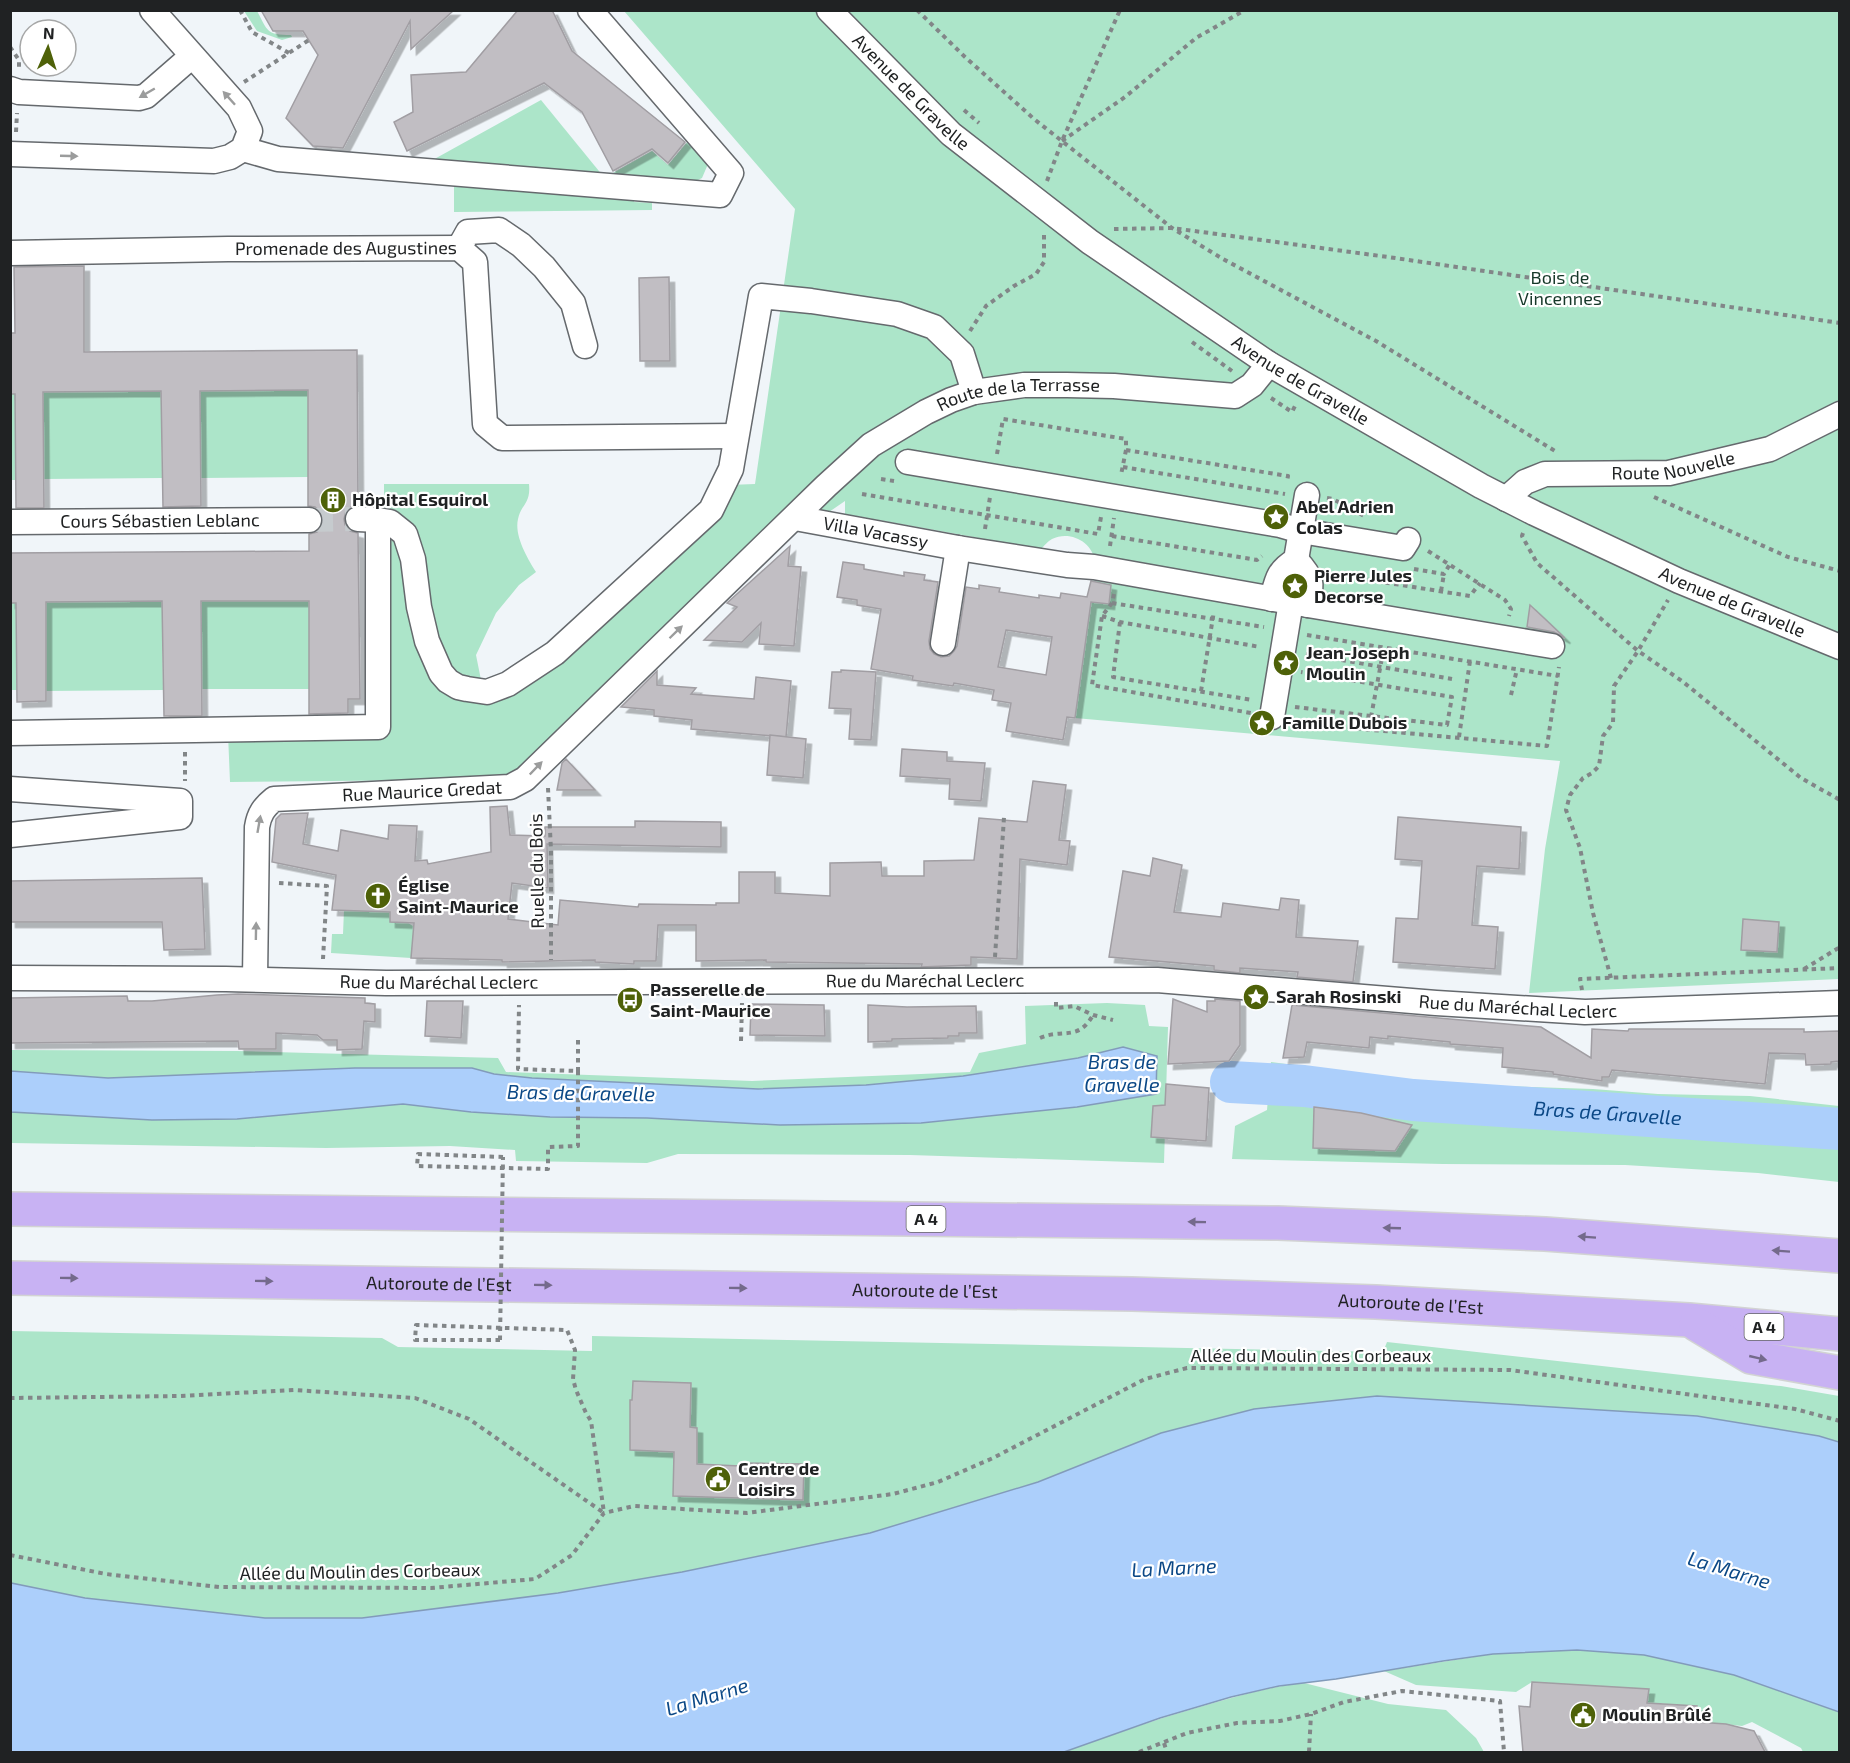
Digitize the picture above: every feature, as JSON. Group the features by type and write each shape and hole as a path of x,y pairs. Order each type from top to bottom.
{"highway":[{"name":"A 4","path":"10,1209 1278,1223 1545,1234 1839,1256"},
{"name":"Autoroute de l’Est","path":"10,1278 1132,1294 1376,1302 1689,1320 1839,1334"},
{"path":"1689,1320 1751,1357 1839,1373"}],"street":[{"path":"13,154 214,161 231,157 243,149 250,131 239,108 152,10"},
{"path":"243,149 278,159 720,195 730,173 590,10"},
{"name":"Avenue de Gravelle","path":"829,10 951,134 1049,196 1090,242 1269,364 1506,499 1679,581 1839,647"},
{"path":"15,90 139,98 146,96 192,56"},
{"path":"459,248 468,232 499,230 521,245 544,267 573,303 585,346"},
{"name":"Promenade des Augustines","path":"10,254 228,249 459,248 475,262 484,424 502,438 736,436"},
{"path":"10,733 378,727 368,519 390,522 405,534 413,559 419,607 428,641 441,673 458,687 487,692 508,684 555,653 711,510 731,469 761,296 897,314 934,327 962,354 974,392"},
{"name":"Route de la Terrasse","path":"795,518 871,445 951,399 974,392 1024,385 1114,387 1235,396 1252,385 1269,364"},
{"name":"Route Nouvelle","path":"1506,499 1525,482 1545,474 1669,473 1770,448 1839,414"},
{"path":"908,462 1403,548 1408,540"},
{"path":"1290,602 1312,583 1296,560 1290,528 1306,495"},
{"name":"Villa Vacassy","path":"795,518 958,548 1066,565 1094,567 1552,646"},
{"name":"Rue Maurice Gredat","path":"255,979 259,818 263,809 274,798 510,787 525,779 795,518"},
{"name":"Cours Sébastien Leblanc","path":"10,522 309,520"},
{"path":"942,643 958,548"},
{"path":"1272,717 1290,602 1278,577 1284,567 1296,560"},
{"path":"10,789 180,801 180,817 10,835"},
{"name":"Rue du Maréchal Leclerc","path":"10,978 255,979 386,983 1164,980 1436,1003 1585,1012 1839,1003"}],"path":[{"path":"240,10 252,32 289,53"},
{"path":"917,10 964,56 1062,141 1172,228 1223,260 1376,341 1557,452"},
{"path":"962,354 972,327 986,306 1036,274 1044,262 1049,196 1047,180 1120,10"},
{"path":"1062,141 1125,96 1196,38 1245,10"},
{"path":"226,94 309,40"},
{"path":"13,154 15,90"},
{"name":"Avenue de Gravelle","path":"956,104 983,127"},
{"path":"1047,180 1049,196"},
{"path":"1120,236 1111,229 1172,228 1388,256 1839,323"},
{"name":"Avenue de Gravelle","path":"1213,370 1223,355"},
{"name":"Avenue de Gravelle","path":"1263,393 1292,412 1298,401"},
{"path":"1003,419 1125,439"},
{"path":"1112,536 1257,560 1278,541 1282,532 1290,528 1285,494 1123,467"},
{"path":"862,494 1098,534 1101,516"},
{"path":"1648,494 1788,557 1839,571"},
{"path":"1526,528 1522,536 1537,563 1638,651 1682,681 1801,778 1839,800"},
{"path":"1118,572 1112,603 1102,616 1092,685 1272,717 1362,729 1546,746 1560,654 1552,646"},
{"path":"1441,591 1444,573"},
{"path":"1332,574 1470,596 1480,584"},
{"path":"1611,978 1593,914 1580,848 1566,810 1570,795 1584,778 1599,766 1603,736 1612,723 1614,686 1638,651 1670,596"},
{"path":"1112,603 1558,676"},
{"path":"1201,691 1214,612"},
{"path":"1371,717 1385,640"},
{"path":"1459,737 1470,655"},
{"path":"1511,695 1518,662"},
{"path":"180,801 185,788 185,730"},
{"name":"Ruelle du Bois","path":"543,760 550,795 551,982"},
{"path":"993,981 1004,817"},
{"path":"256,882 327,886 323,953"},
{"path":"1803,969 1839,947"},
{"path":"1582,991 1580,979 1839,968"},
{"path":"520,983 518,1069 578,1071"},
{"path":"741,1041 742,1006"},
{"path":"1056,1008 1074,1006 1093,1015 1113,1020"},
{"path":"1040,1038 1050,1034 1070,1034 1083,1028 1093,1015"},
{"path":"578,1040 578,1146 548,1147 548,1169 417,1166 418,1154 503,1157 500,1340 415,1340 416,1325 567,1330 575,1350 573,1379 591,1420 604,1513"},
{"name":"Allée du Moulin des Corbeaux","path":"10,1554 106,1574 219,1587 432,1588 535,1579 572,1555 604,1513 634,1506 747,1513 893,1494 938,1482 993,1458 1145,1379 1187,1368 1509,1370 1795,1408 1839,1421"},
{"path":"10,1398 179,1396 294,1390 416,1398 469,1419 604,1513"},
{"path":"1139,1752 1187,1733 1237,1723 1280,1721 1311,1714 1344,1702 1402,1691 1500,1701 1504,1752"},
{"path":"1309,1752 1311,1714"},
{"path":"1164,1743 1167,1752"}],"green space":[{"path":"244,11 257,11 263,23 272,33 292,37 282,40 257,31"},
{"name":"Bois de Vincennes","path":"624,11 1839,11 1839,979 1529,993 1545,849 1560,761 1075,718 1095,564 1090,549 1085,544 1066,536 1051,540 1041,549 845,514 845,501 829,512 804,508 525,779 230,782 228,734 384,731 384,484 529,484 529,496 519,514 517,526 522,547 536,572 519,585 496,613 476,655 482,685 501,698 729,485 755,484 795,209"},
{"path":"541,100 603,176 429,162"},
{"path":"689,140 708,164 702,178 694,182 615,177 613,173 652,151 668,165"},
{"path":"454,182 635,194 634,202 652,203 652,210 454,212"},
{"path":"308,390 309,477 201,478 200,391"},
{"path":"161,391 162,478 44,479 43,392"},
{"path":"10,394 15,394 16,480 11,480"},
{"path":"162,601 163,690 46,691 46,602"},
{"path":"201,601 309,601 309,689 202,689"},
{"path":"10,603 16,603 17,690 11,690"},
{"path":"344,910 390,912 390,922 407,922 414,927 411,958 331,953 332,934 343,934"},
{"path":"1107,1003 1145,1005 1149,1026 1168,1027 1164,1163 910,1155 678,1154 647,1163 516,1161 515,1150 450,1146 326,1148 11,1143 11,1112 152,1120 403,1104 471,1112 550,1117 647,1118 780,1125 921,1123 1077,1107 1156,1094 1123,1047 1078,1058 963,1076 866,1085 758,1089 532,1078 494,1074 472,1068 355,1068 108,1078 11,1071 11,1050 237,1051 498,1058 506,1072 752,1081 970,1072 979,1053 1026,1044 1025,1006"},
{"path":"1271,1062 1439,1084 1750,1096 1839,1106 1839,1182 1758,1173 1625,1165 1232,1159 1235,1126 1267,1110"},
{"path":"11,1331 382,1338 398,1347 592,1351 592,1336 1383,1352 1387,1342 1781,1386 1839,1396 1839,1442 1819,1436 1697,1416 1377,1396 1254,1409 1161,1433 1038,1482 870,1533 682,1572 558,1593 362,1618 265,1618 85,1598 11,1583"},
{"path":"1577,1650 1644,1655 1734,1675 1839,1712 1839,1752 1803,1752 1801,1748 1752,1722 1742,1726 1704,1722 1696,1732 1697,1706 1652,1703 1650,1730 1645,1730 1648,1689 1532,1682 1516,1692 1416,1685 1384,1671 1493,1654"},
{"path":"1304,1683 1388,1704 1446,1710 1476,1738 1484,1752 1064,1752 1196,1708 1263,1690"}],"water":[{"name":"Bras de Gravelle","path":"1123,1047 1157,1056 1156,1094 1077,1107 921,1123 780,1125 647,1118 550,1117 471,1112 403,1104 237,1119 152,1120 11,1112 11,1071 108,1078 355,1068 472,1068 494,1074 532,1078 758,1089 866,1085 963,1076 1078,1058"},
{"name":"La Marne","path":"1377,1396 1697,1416 1819,1436 1839,1442 1839,1712 1734,1675 1644,1655 1577,1650 1493,1654 1279,1686 1231,1697 1160,1718 1064,1752 11,1752 11,1583 85,1598 265,1618 362,1618 558,1593 682,1572 870,1533 1038,1482 1161,1433 1254,1409"}],"building":[{"path":"261,10 454,10 411,49 410,21 343,148 313,146 286,118 318,55 303,31 273,31"},
{"path":"518,10 552,10 572,51 685,142 668,163 652,149 613,171 582,112 544,83 407,151 394,122 413,112 411,75 466,72"},
{"name":"Hôpital Esquirol","path":"84,266 84,352 357,350 358,505 346,511 344,519 350,531 358,533 360,699 348,699 348,713 309,714 309,601 201,601 202,716 164,716 162,601 46,602 46,701 17,702 16,603 10,603 10,553 309,551 309,534 317,532 323,520 321,512 315,507 308,506 308,390 200,391 201,506 163,507 161,391 43,392 44,508 16,508 15,394 10,394 10,333 15,333 14,267"},
{"path":"669,277 670,361 640,361 639,278"},
{"path":"790,546 788,566 801,567 794,646 759,644 761,623 742,642 704,640 737,607 727,603"},
{"path":"843,562 864,565 864,569 904,576 904,572 925,575 924,580 938,582 929,641 930,649 941,657 949,656 957,646 966,587 979,589 979,585 1000,588 999,592 1039,598 1039,595 1060,598 1061,593 1087,597 1091,581 1111,585 1109,604 1091,602 1075,718 1067,717 1063,740 1006,731 1011,703 992,700 994,690 954,683 953,686 912,680 913,676 871,669 881,609 857,605 857,600 837,597","holes":["1006,630 1052,637 1046,675 998,667"]},
{"path":"1530,605 1565,638 1554,632 1527,627"},
{"path":"841,670 876,672 871,740 849,739 851,709 829,708 832,672 841,672"},
{"path":"657,671 657,685 696,688 691,694 754,699 756,677 791,681 786,737 691,729 692,720 654,716 654,710 621,707"},
{"path":"770,735 806,739 803,778 767,775"},
{"path":"902,749 947,752 947,761 985,763 981,801 949,799 950,779 900,776"},
{"path":"566,759 595,790 557,790 562,763"},
{"path":"1033,781 1066,785 1059,840 1070,841 1067,865 1020,859 1017,959 971,957 971,965 921,967 922,964 766,962 766,960 696,961 696,925 658,925 656,961 634,961 634,964 595,962 595,960 502,962 502,960 411,958 414,923 390,922 390,912 332,910 336,875 272,862 276,819 281,814 308,813 303,844 338,851 341,830 388,839 389,825 417,826 415,861 427,860 428,864 491,852 490,807 507,806 510,835 545,836 545,827 635,827 635,821 721,822 721,847 547,844 548,888 512,883 508,919 558,925 560,900 638,907 639,904 739,903 739,872 775,872 775,893 830,896 830,863 881,862 882,876 924,876 924,861 974,860 979,818 1027,822"},
{"path":"1398,817 1521,827 1519,869 1477,866 1472,925 1498,927 1495,969 1393,962 1396,918 1418,919 1422,861 1395,859"},
{"path":"1153,858 1182,865 1174,912 1221,917 1223,903 1279,910 1281,898 1299,900 1296,937 1358,941 1353,982 1297,977 1298,972 1240,968 1240,973 1214,970 1214,966 1109,957 1123,871 1150,876"},
{"path":"202,878 205,949 164,950 162,922 10,922 10,881"},
{"path":"1743,919 1779,922 1777,952 1741,950"},
{"path":"238,994 365,998 365,1003 375,1004 375,1022 364,1021 362,1049 337,1050 337,1040 323,1040 317,1035 276,1033 276,1049 239,1049 238,1041 10,1043 10,998 127,996 128,1001 152,1001"},
{"path":"1173,999 1207,1012 1207,1001 1215,1001 1215,999 1240,1001 1240,1045 1229,1061 1168,1064"},
{"path":"427,1001 463,1001 461,1038 425,1036"},
{"path":"751,1004 824,1005 825,1036 750,1035"},
{"path":"868,1005 976,1006 977,1033 959,1033 959,1036 948,1036 948,1038 868,1042"},
{"path":"1292,1005 1541,1027 1591,1058 1592,1029 1839,1031 1839,1061 1831,1062 1831,1064 1806,1065 1805,1054 1769,1053 1765,1084 1612,1070 1609,1077 1602,1077 1602,1081 1553,1074 1553,1072 1502,1067 1503,1048 1388,1036 1388,1039 1370,1037 1369,1048 1307,1042 1304,1057 1283,1058"},
{"path":"1166,1084 1209,1088 1206,1141 1151,1137 1153,1106 1165,1105"},
{"path":"1314,1107 1361,1113 1412,1125 1395,1151 1313,1148"},
{"path":"633,1381 691,1383 690,1427 697,1428 697,1464 740,1466 740,1463 804,1464 803,1500 673,1496 674,1452 630,1450 630,1400 632,1400"},
{"name":"Moulin Brûlé","path":"1532,1682 1649,1689 1647,1703 1697,1706 1697,1722 1726,1724 1754,1731 1765,1752 1523,1752 1519,1706 1530,1707"}],"waterway":[{"name":"Bras de Gravelle","path":"1231,1082 1304,1086 1413,1100 1840,1129"}],"tunnel":[{"path":"309,520 358,519"}],"place":[{"name":"Hôpital Esquirol","path":"333,500"},
{"name":"Abel Adrien Colas","path":"1276,517"},
{"name":"Pierre Jules Decorse","path":"1295,586"},
{"name":"Jean-Joseph Moulin","path":"1286,663"},
{"name":"Famille Dubois","path":"1262,723"},
{"name":"Église Saint-Maurice","path":"378,896"},
{"name":"Sarah Rosinski","path":"1256,997"},
{"name":"Passerelle de Saint-Maurice","path":"630,1000"},
{"name":"Centre de Loisirs","path":"718,1479"},
{"name":"Moulin Brûlé","path":"1583,1715"}]}
